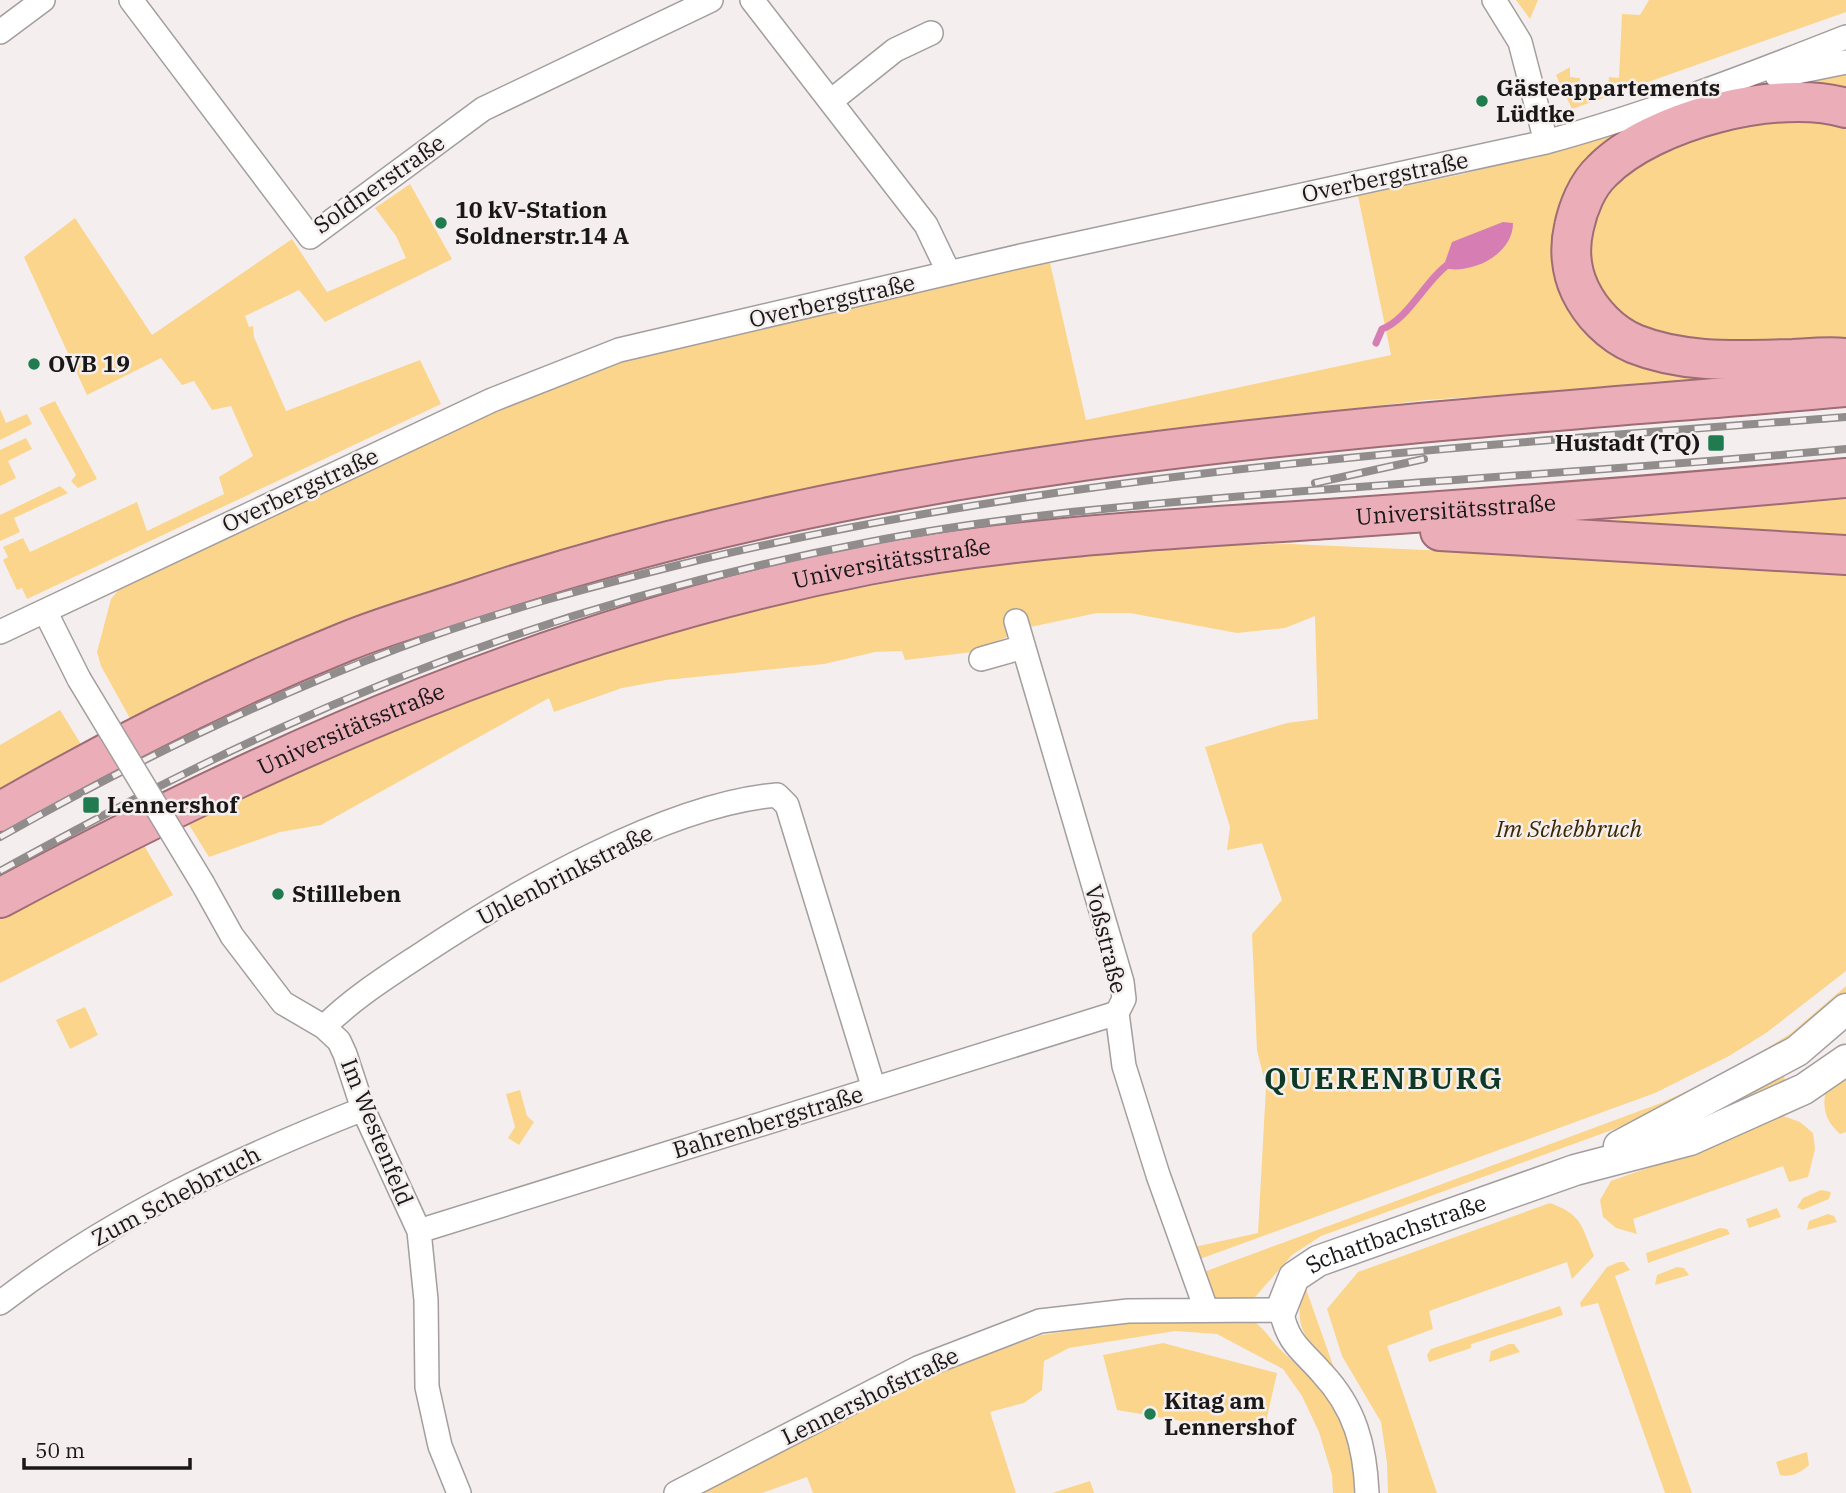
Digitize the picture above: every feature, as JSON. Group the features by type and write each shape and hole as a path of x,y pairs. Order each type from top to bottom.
{"highway":[{"path":"1846,108 1828,103 1755,106 1700,118 1642,142 1601,171 1584,198 1571,240 1577,283 1585,300 1601,321 1633,344 1691,359 1846,358"},
{"path":"0,812 203,704 349,641 603,557 726,525 955,479 1235,440 1846,387"},
{"name":"Universitätsstraße","path":"0,898 113,838 341,729 526,658 695,605 869,565 1018,542 1846,478"},
{"path":"1330,518 1413,530 1846,555"}],"street":[{"path":"0,32 43,0"},
{"name":"Soldnerstraße","path":"131,0 310,237 483,110 710,0"},
{"path":"752,0 926,225 949,273"},
{"path":"1494,0 1520,42 1546,142"},
{"path":"831,101 895,50 931,33"},
{"name":"Overbergstraße","path":"0,632 481,405 619,350 949,273 1546,142 1617,122 1705,92 1846,37"},
{"name":"Overbergstraße","path":"1705,92 1846,62"},
{"name":"Im Westenfeld","path":"45,611 79,680 232,936 283,1003 324,1027 339,1041 363,1109 419,1231 426,1300 427,1387 440,1446 458,1493"},
{"name":"Voßstraße","path":"1016,621 1122,982 1124,999 1117,1013 1124,1066 1158,1175 1206,1309"},
{"path":"981,659 1023,647"},
{"name":"Uhlenbrinkstraße","path":"324,1027 344,1006 474,919 553,876 653,830 727,804 777,795 787,805 874,1089"},
{"name":"Schattbachstraße","path":"1576,1170 1786,1058 1846,1009"},
{"name":"Bahrenbergstraße","path":"419,1231 1117,1013"},
{"name":"Schattbachstraße","path":"1281,1310 1294,1277 1318,1261 1576,1170 1689,1140 1793,1094 1846,1060"},
{"name":"Zum Schebbruch","path":"0,1303 52,1264 169,1194 252,1153 363,1109"},
{"path":"1281,1310 1286,1333 1297,1349 1323,1373 1355,1418 1362,1446 1367,1493"},
{"name":"Lennershofstraße","path":"676,1493 918,1368 1040,1321 1128,1311 1281,1310"}],"green space":[{"path":"1516,0 1538,0 1530,19"},
{"path":"1649,0 1846,0 1846,12 1572,109 1556,75 1570,67 1570,77 1580,78 1580,83 1608,85 1609,77 1619,78 1622,14 1640,15"},
{"path":"1846,73 1846,99 1769,89"},
{"path":"1770,118 1846,123 1846,342 1692,344 1627,324 1590,280 1589,220 1612,182 1674,144"},
{"path":"1645,125 1581,185 1592,323 1844,365 1688,382 1426,400 1063,443 888,472 721,511 132,722 101,666 97,652 111,599 120,588 526,397 649,352 790,317 1050,263 1086,420 1391,355 1358,196 1463,174"},
{"path":"410,184 452,259 325,322 299,290 245,316 249,327 253,326 254,337 286,411 420,360 441,404 27,599 22,588 17,590 3,560 8,557 3,547 23,538 30,552 137,502 147,531 224,494 219,477 253,456 231,406 212,410 194,381 182,385 161,358 87,395 24,257 75,218 152,335 292,239 327,292 406,258 396,236 375,208"},
{"path":"55,401 97,479 78,488 71,481 76,475 39,408"},
{"path":"0,409 6,423 27,414 32,424 0,440"},
{"path":"26,438 32,449 8,461 16,478 0,486 0,450"},
{"path":"60,486 68,493 14,518 20,532 0,541 0,515"},
{"path":"1846,499 1846,547 1446,527 1625,518"},
{"name":"Im Schebbruch","path":"1291,544 1846,569 1846,971 1766,1033 1729,1056 1655,1093 1197,1260 1194,1247 1258,1233 1266,1087 1257,1050 1252,934 1282,900 1262,843 1227,850 1230,827 1205,747 1287,723 1318,719 1315,616 1285,628 1237,633 1130,613 1097,613 1030,627 1026,613 1005,620 1009,636 973,652 905,660 902,651 875,652 824,664 666,680 622,688 554,712 549,698 321,825 280,832 209,857 186,820 407,720 718,612 1009,562 1212,545"},
{"path":"60,710 82,746 0,790 0,745"},
{"path":"142,842 173,895 0,983 0,917"},
{"path":"1846,986 1846,994 1794,1037 1664,1111 1321,1236 1292,1255 1255,1297 1218,1300 1207,1288 1201,1273 1661,1103 1728,1072 1790,1034"},
{"path":"85,1007 98,1035 70,1049 56,1020"},
{"path":"1784,1074 1785,1082 1755,1100 1682,1125"},
{"path":"1846,1074 1846,1132 1840,1134 1828,1119 1825,1096 1826,1089"},
{"path":"520,1090 527,1116 534,1122 519,1145 508,1138 515,1127 506,1094"},
{"path":"1783,1116 1800,1122 1813,1133 1815,1149 1808,1177 1789,1182 1783,1166 1633,1219 1637,1234 1616,1228 1603,1217 1600,1200 1611,1181 1684,1155 1769,1119"},
{"path":"1821,1190 1831,1192 1829,1199 1802,1210 1797,1207 1803,1198"},
{"path":"1550,1203 1569,1212 1580,1223 1594,1256 1572,1279 1567,1262 1429,1311 1433,1329 1387,1346 1437,1493 1388,1493 1381,1422 1342,1356 1327,1309 1358,1272"},
{"path":"1777,1208 1781,1217 1749,1228 1746,1219"},
{"path":"1828,1214 1834,1216 1837,1222 1807,1230 1809,1221"},
{"path":"1720,1228 1727,1229 1730,1234 1648,1263 1646,1253"},
{"path":"1624,1262 1630,1270 1615,1276 1692,1493 1665,1493 1598,1303 1581,1307 1580,1303 1607,1267"},
{"path":"1677,1267 1684,1268 1689,1275 1655,1285 1657,1275"},
{"path":"1306,1289 1335,1371 1311,1344 1301,1324 1301,1302"},
{"path":"1560,1306 1563,1315 1471,1344 1471,1348 1429,1362 1427,1355 1431,1349"},
{"path":"1250,1319 1313,1378 1333,1405 1349,1446 1355,1493 1333,1493 1332,1475 1319,1432 1302,1396 1283,1369 1217,1334 1175,1331 1069,1348 1044,1361 1042,1390 1024,1403 990,1412 1016,1493 813,1493 807,1477 762,1493 704,1493 916,1380 1042,1335 1129,1322"},
{"path":"1163,1343 1277,1373 1263,1435 1117,1410 1103,1355"},
{"path":"1514,1344 1520,1352 1489,1362 1491,1351"},
{"path":"1807,1452 1809,1465 1806,1468 1792,1475 1780,1475 1776,1462"},
{"path":"1090,1481 1094,1493 1052,1493"}],"shaded area":[{"path":"1503,222 1513,223 1506,245 1498,253 1466,268 1443,268 1452,242"}],"waterway":[{"path":"1376,343 1382,329 1400,317 1450,263"}],"railway":[{"path":"0,837 97,784 196,735 347,668 511,610 703,559 986,503 1128,483 1415,452 1846,417"},
{"path":"0,871 136,798 239,747 418,670 566,618 641,596 793,558 920,533 1074,512 1280,493 1846,449"},
{"path":"1315,483 1424,459"}],"place":[{"name":"Gästeappartements Lüdtke","path":"1482,101"},
{"name":"10 kV-Station Soldnerstr.14 A","path":"441,223"},
{"name":"OVB 19","path":"34,364"},
{"name":"Hustadt (TQ)","path":"1716,443"},
{"name":"Lennershof","path":"91,805"},
{"name":"Stillleben","path":"278,894"},
{"name":"Kitag am Lennershof","path":"1150,1414"}],"district":[{"name":"QUERENBURG","path":"1384,1079"}]}
